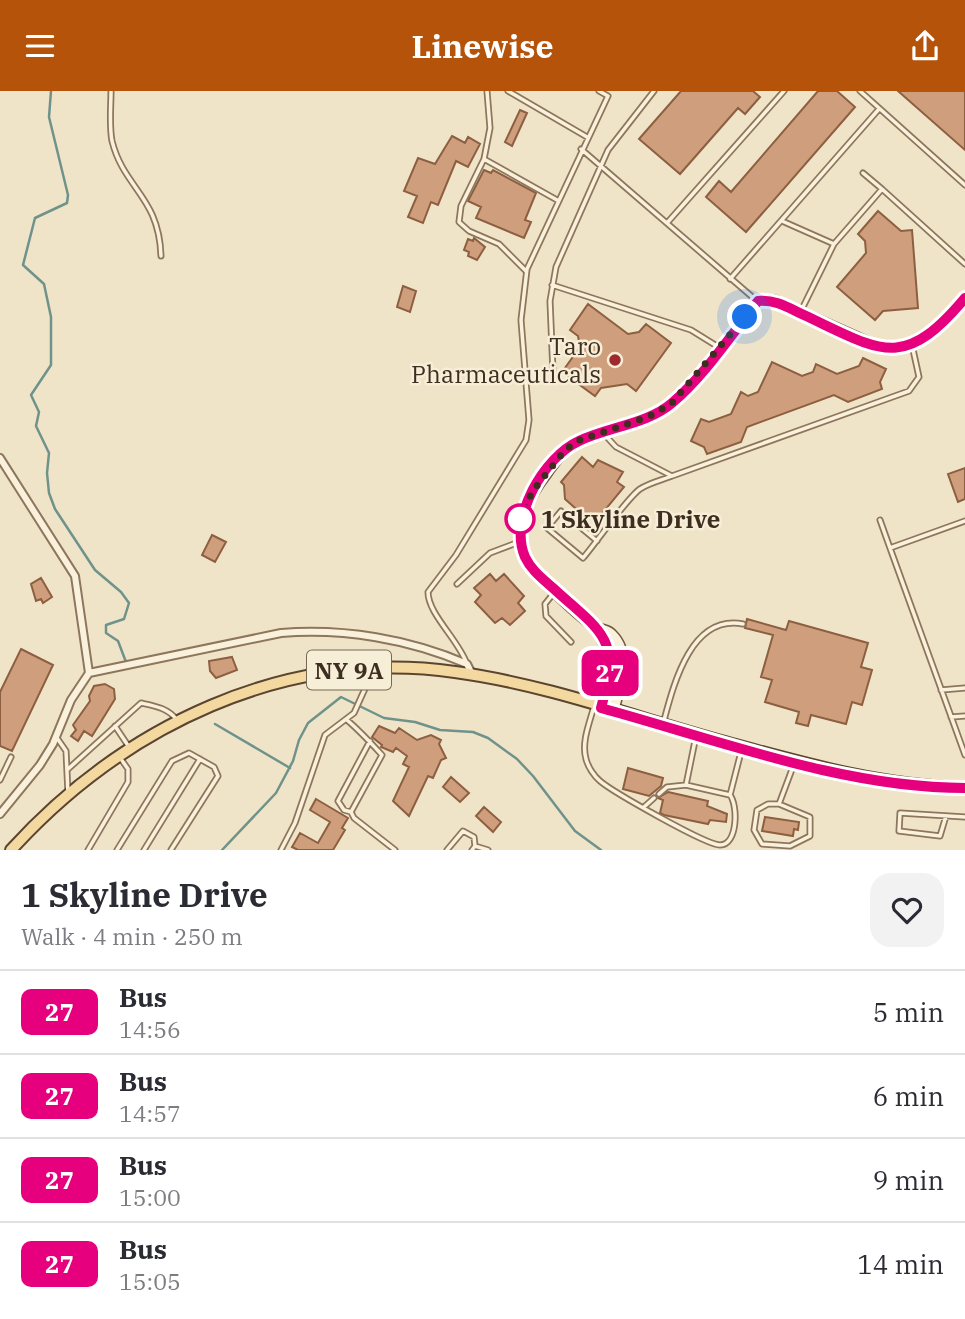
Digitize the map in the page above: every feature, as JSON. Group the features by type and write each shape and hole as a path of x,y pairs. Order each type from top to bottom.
{"main road":[{"name":"NY 9A","path":"11,850 68,793 118,754 177,720 229,698 283,681 374,668 469,669 795,761 883,781 965,788"}],"street":[{"path":"603,708 611,662 598,628 529,563 521,541 522,512 536,486 570,447 603,432 648,417 671,404 758,301 775,301 878,347 891,350 912,345 934,330 965,298"},
{"path":"0,458 75,576 89,673 71,700 40,765 0,814"},
{"path":"89,673 281,633 313,630 382,638 469,669"}],"lane":[{"path":"111,91 112,141 133,184 154,214 160,233 161,256"},
{"path":"487,91 490,128 484,159 461,206 459,222 469,231 499,244 526,271"},
{"path":"508,91 587,137"},
{"path":"469,669 460,645 432,610 428,592 456,555 526,440 529,420 521,320 526,271 608,96 599,91"},
{"path":"553,372 552,285 556,267 600,165 625,124 654,91"},
{"path":"667,223 784,91"},
{"path":"860,91 965,185"},
{"path":"730,279 879,109"},
{"path":"581,149 758,301"},
{"path":"484,159 557,200"},
{"path":"863,173 965,264"},
{"path":"800,313 834,244 882,189"},
{"path":"781,221 834,244"},
{"path":"552,285 691,330 720,348"},
{"path":"597,541 561,511 547,528 583,558 597,541 639,489 909,391 919,377 912,345"},
{"path":"603,432 616,447 672,476"},
{"path":"880,520 965,755"},
{"path":"890,548 965,521"},
{"path":"457,584 490,553 521,541"},
{"path":"556,591 545,604 546,617 571,642"},
{"path":"663,725 676,677 691,651 718,626 743,624"},
{"path":"281,850 295,823 325,735 354,713 374,668"},
{"path":"941,690 965,688"},
{"path":"67,770 141,703 164,710 177,720"},
{"path":"603,708 585,740 586,761 599,781 702,838 723,845 733,837 734,803 730,795 742,747"},
{"path":"951,717 965,716"},
{"path":"347,720 382,755 351,812"},
{"path":"115,726 129,747"},
{"path":"686,785 697,734"},
{"path":"55,736 66,751 68,793"},
{"path":"370,741 338,801 344,810 351,812 395,850"},
{"path":"117,850 174,758 186,753 216,768 218,778 171,850"},
{"path":"88,850 128,782 128,769 118,754"},
{"path":"0,780 11,757"},
{"path":"144,850 200,759"},
{"path":"779,804 795,761"},
{"path":"659,794 674,785 686,785 730,795"},
{"path":"644,807 654,797"},
{"path":"768,804 779,804 810,817 810,837 806,841 790,846 762,844 754,830 757,810 768,804"},
{"path":"946,816 940,836 899,831 900,813 965,817"},
{"path":"447,850 463,831 474,837 473,848 488,850"}],"building":[{"path":"681,91 753,91 760,97 745,114 738,108 680,174 639,139"},
{"path":"818,91 837,91 855,107 746,232 706,197 719,181 731,192"},
{"path":"898,91 965,91 965,150"},
{"path":"520,110 527,113 512,146 505,142"},
{"path":"452,136 465,143 468,137 480,144 468,167 456,161 438,205 431,202 423,223 408,217 417,196 404,191 418,158 435,164"},
{"path":"484,170 491,173 493,170 536,193 525,220 531,222 524,238 476,218 481,207 468,201"},
{"path":"878,211 901,231 912,230 918,308 883,311 875,320 837,287 866,253 865,241 858,234"},
{"path":"474,238 485,247 477,260 468,256 469,252 464,250 468,239 473,241"},
{"path":"403,286 416,291 410,312 397,307"},
{"name":"Taro Pharmaceuticals","path":"588,304 628,334 639,332 646,324 671,343 636,391 627,384 601,388 595,396 562,372 580,347 578,336 570,330"},
{"path":"863,358 886,369 880,382 882,389 848,402 834,395 747,427 741,442 707,454 704,447 691,441 701,419 709,422 731,414 741,392 748,396 758,392 772,362 802,376 813,372 816,364 837,374 859,366"},
{"path":"582,457 593,467 598,460 623,472 617,482 624,487 600,516 584,516 565,499 564,485 561,482"},
{"path":"965,468 965,499 958,502 948,474"},
{"path":"212,535 226,542 215,562 202,555"},
{"path":"490,574 496,581 504,574 524,596 518,603 525,611 510,625 502,618 495,623 475,602 481,595 474,588"},
{"path":"41,578 52,597 43,603 41,599 36,601 31,584"},
{"path":"747,619 786,630 789,621 868,643 861,667 872,670 862,705 852,702 846,724 811,715 808,726 796,723 799,712 765,702 772,680 761,677 773,635 745,628"},
{"path":"21,649 53,665 12,751 0,746 0,692"},
{"path":"232,657 237,670 216,678 210,671 209,661"},
{"path":"105,684 114,689 115,699 92,736 84,731 78,741 71,736 76,730 73,725 90,701 89,696 94,686"},
{"path":"379,726 395,733 399,728 417,740 431,735 441,740 439,744 446,758 441,760 433,778 428,776 409,816 393,801 409,767 403,764 407,756 396,748 393,752 381,747 372,737"},
{"path":"628,768 663,778 661,786 649,796 623,789"},
{"path":"451,777 469,793 460,802 443,787"},
{"path":"668,792 708,801 707,806 727,814 726,822 710,820 708,824 660,813 663,800 658,798"},
{"path":"316,799 348,818 342,828 345,830 333,850 298,850 292,847 300,833 318,843 330,822 310,810"},
{"path":"484,807 501,822 493,832 476,816"},
{"path":"765,817 799,822 798,830 794,829 793,836 762,831"}],"waterway":[{"path":"51,91 49,117 68,195 67,203 35,218 23,265 44,284 51,317 51,365 31,395 39,412 36,426 49,453 49,493 55,509 95,570 121,592 129,603 124,619 106,625 106,633 118,641 126,662"},
{"path":"222,850 276,793 293,761 299,740 308,723 341,697 384,718 415,722 440,730 473,732 488,738 517,759 575,831 601,850"},
{"path":"215,724 290,768"}],"bus line":[{"name":"27","path":"965,298 934,330 912,345 891,350 836,330 775,301 758,301 671,404 648,417 580,440 565,450 527,499 520,526 525,556 533,568 598,628 608,648 611,668 601,708 852,776 965,788"}],"place":[{"name":"Taro Pharmaceuticals","path":"615,360"},
{"name":"1 Skyline Drive","path":"520,519"}],"route":[{"path":"520,519 532,492 565,450 580,440 648,417 671,404 745,317"}]}
